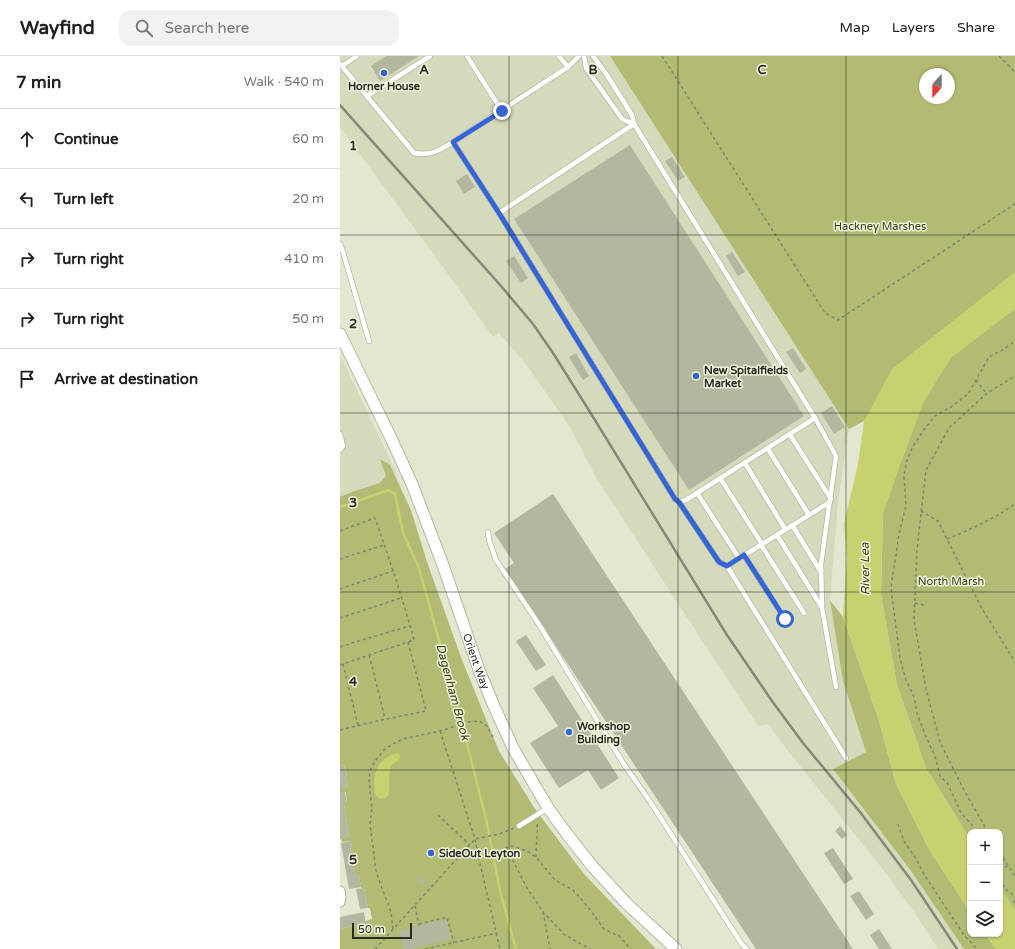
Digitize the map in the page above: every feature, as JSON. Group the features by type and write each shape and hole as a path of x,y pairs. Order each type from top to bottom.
{"street":[{"name":"Orient Way","path":"340,334 412,484 443,565 479,670 512,748 548,808 600,876 626,903 676,949"},
{"path":"340,891 340,902"}],"lane":[{"path":"357,56 341,65 414,153 420,154 434,153 453,142 568,67 579,56"},
{"path":"367,96 430,56"},
{"path":"467,56 502,111"},
{"path":"559,56 568,67"},
{"path":"584,56 586,68 622,119 634,124"},
{"path":"593,56 607,75 632,115 634,124 815,418 836,456 821,564 822,608 836,687"},
{"path":"499,213 634,124"},
{"path":"453,142 499,213 675,499 679,502 719,562 727,566 846,758"},
{"path":"340,244 344,252 369,341"},
{"path":"679,502 686,500 815,418"},
{"path":"340,434 343,446 340,450"},
{"path":"790,435 830,500"},
{"path":"768,449 809,515"},
{"path":"744,463 786,529"},
{"path":"720,478 804,613"},
{"path":"697,493 739,558"},
{"path":"727,566 809,515 830,500"},
{"path":"792,525 821,573"},
{"path":"488,532 489,540 496,560 540,626 623,763 741,943 747,949"},
{"path":"777,535 822,608"},
{"path":"744,555 786,621"},
{"path":"519,826 548,808"}],"path":[{"path":"662,56 824,313 838,320 1015,204"},
{"path":"999,56 1015,72"},
{"path":"973,829 972,825 961,813 948,784 940,776 935,756 926,737 917,713 914,697 906,680 900,658 891,588 892,573 906,505 904,477 906,464 912,448 935,416 951,407 968,394 989,357 1015,341"},
{"path":"986,829 965,792 940,742 926,689 914,620 917,549 926,470 949,428 986,394 1015,376"},
{"path":"976,380 986,394"},
{"path":"947,539 985,523 1015,504"},
{"path":"921,511 938,521 982,607 1015,662"},
{"path":"340,531 375,518 414,640 341,664 358,726"},
{"path":"340,559 384,544"},
{"path":"340,589 393,571"},
{"path":"340,618 401,598"},
{"path":"915,603 924,605"},
{"path":"340,647 410,626"},
{"path":"340,730 426,711 408,642"},
{"path":"369,655 385,719"},
{"path":"393,929 391,912 376,871 370,824 372,808 369,780 370,770 375,760 384,750 393,744 468,722 479,721 487,726 492,736 500,734"},
{"path":"440,731 475,840 500,949"},
{"path":"438,815 470,845"},
{"path":"536,857 538,830 537,820"},
{"path":"898,824 904,841 925,876 964,934 977,949"},
{"path":"375,949 475,840 499,834 519,826"},
{"path":"590,949 565,935 543,912 527,888 506,847 516,847 527,851 536,857 555,880 573,890 604,929 619,936 631,949"},
{"path":"1003,858 1015,876"},
{"path":"1003,868 1007,865"},
{"path":"1011,871 1015,868"},
{"path":"1003,885 1005,889 1014,894"},
{"path":"415,906 419,925 447,917 454,943"},
{"path":"543,912 550,949"},
{"path":"424,946 425,949 497,933"}],"shaded area":[{"name":"New Spitalfields Market","path":"340,56 610,56 849,429 838,502 830,600 843,681 866,752 834,769 837,775 911,871 964,949 938,949 914,912 881,867 768,724 758,726 598,481 571,429 526,364 499,333 493,337 340,127"},
{"path":"340,355 397,474 387,478 386,494 340,510"}],"green space":[{"name":"Hackney Marshes","path":"610,56 1015,56 1015,911 1003,892 1003,829 967,829 967,834 926,768 897,685 881,595 883,512 899,468 864,421 849,429"},
{"path":"380,459 390,465 411,510 427,562 462,660 499,751 535,809 584,874 656,949 340,949 340,929 366,923 366,921 372,919 364,888 361,888 359,875 356,876 350,847 352,847 351,841 342,842 341,838 349,837 344,803 347,802 346,792 340,792 340,789 348,786 344,765 340,766 340,497 380,483 386,476"},
{"path":"830,600 843,617 879,721 896,784 930,851 967,907 967,937 987,937 996,949 964,949 911,871 833,769 866,752 843,681"}],"water":[{"name":"River Lea","path":"1015,272 1015,309 951,358 923,403 883,512 881,595 897,685 926,768 967,834 967,907 930,851 896,784 879,721 843,617 847,558 844,524 858,464 864,421 892,369"},
{"path":"397,753 400,757 392,765 390,770 389,794 385,798 381,799 376,795 374,789 374,778 376,772 384,760"},
{"path":"1003,892 1015,911 1015,949 996,949 987,937 1003,937"}],"building":[{"name":"Horner House","path":"386,56 419,56 380,81 371,66"},
{"path":"630,145 804,416 689,490 514,219"},
{"path":"672,157 685,177 678,181 665,161"},
{"path":"467,174 475,187 464,194 456,181"},
{"path":"732,252 745,272 738,276 726,256"},
{"path":"514,256 528,278 521,283 506,261"},
{"path":"793,348 806,369 800,373 786,352"},
{"path":"576,353 589,376 583,380 569,357"},
{"path":"832,406 845,427 834,434 821,413"},
{"path":"553,494 853,949 756,949 505,569 514,563 494,533"},
{"path":"526,635 546,665 536,671 516,641"},
{"name":"Workshop Building","path":"553,675 619,778 601,790 588,770 559,788 530,743 558,726 533,688"},
{"path":"344,765 348,786 340,789 340,766"},
{"path":"345,791 347,803 344,803 349,837 340,839 340,792"},
{"path":"840,826 847,835 842,839 835,831"},
{"path":"351,841 352,847 350,847 356,876 359,875 361,887 349,889 341,843"},
{"path":"833,848 853,879 844,884 824,853"},
{"path":"418,876 428,886 426,888 416,879"},
{"path":"364,888 368,908 360,909 356,889"},
{"path":"859,891 874,914 866,920 850,896"},
{"path":"364,912 366,923 340,929 340,917"},
{"path":"446,919 451,939 410,949 403,949 399,931"},
{"path":"879,929 892,949 879,949 870,935"}],"waterway":[{"name":"Dagenham Brook","path":"340,507 389,490 395,494 403,533 419,568 460,716 487,823 500,891 516,949"}],"railway":[{"path":"340,105 533,324 590,412 727,635 803,743 860,812 911,880 957,949"}],"place":[{"name":"Horner House","path":"384,73"},
{"name":"New Spitalfields Market","path":"696,376"},
{"name":"Workshop Building","path":"569,732"},
{"name":"SideOut Leyton","path":"431,853"}],"route":[{"path":"502,111 453,142 499,213 675,499 679,502 719,562 727,566 744,555 785,619"}],"park label":[{"name":"North Marsh","path":"951,581"}]}
